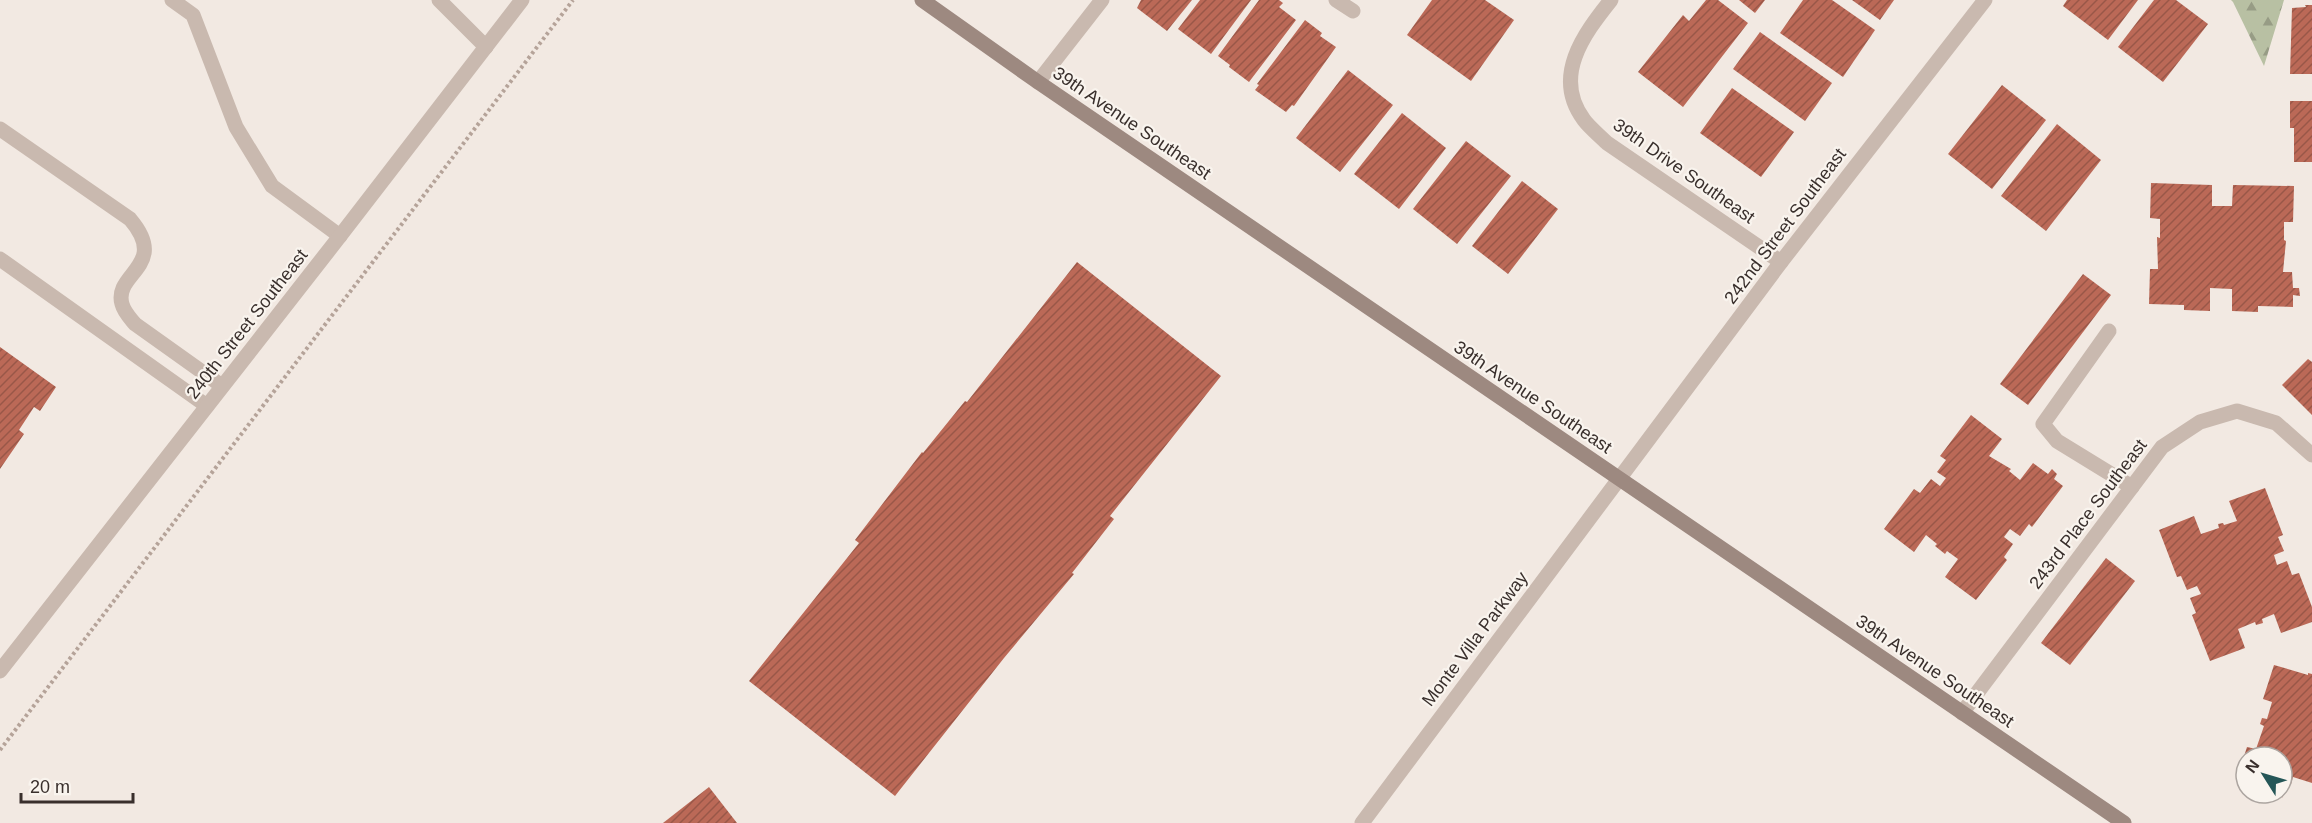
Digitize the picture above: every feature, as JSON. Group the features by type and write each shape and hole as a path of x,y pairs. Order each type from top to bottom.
{"main road":[{"name":"39th Avenue Southeast","path":"922,0 1038,82 2124,823"}],"street":[{"path":"172,0 193,15 236,127 272,186 340,237"},
{"path":"439,0 486,47"},
{"name":"240th Street Southeast","path":"0,671 340,237 522,0"},
{"path":"1038,82 1102,0"},
{"path":"1336,0 1353,11"},
{"name":"39th Drive Southeast","path":"1611,0 1581,42 1570,71 1574,104 1584,121 1607,142 1781,262"},
{"name":"242nd Street Southeast","path":"1619,479 1781,262 1985,0"},
{"path":"0,129 130,219 140,230 145,245 142,263 121,292 121,303 126,314 135,324 222,386"},
{"path":"0,259 207,406"},
{"path":"2109,331 2043,424 2057,441 2132,487"},
{"name":"243rd Place Southeast","path":"1962,713 2162,447 2200,422 2237,411 2276,423 2312,455"},
{"name":"Monte Villa Parkway","path":"1362,823 1619,479"}],"path":[{"path":"0,750 573,0"}],"green space":[{"path":"2231,0 2284,0 2264,66 2233,2"}],"building":[{"path":"1141,0 1192,0 1167,31 1137,8"},
{"path":"1200,0 1251,0 1211,54 1178,29"},
{"path":"1259,0 1279,0 1283,3 1279,7 1296,20 1249,82 1218,56"},
{"path":"1432,0 1485,0 1514,20 1471,81 1407,35"},
{"path":"1706,0 1718,0 1748,23 1683,107 1638,72 1683,15 1689,21"},
{"path":"1739,0 1765,0 1755,13"},
{"path":"1803,0 1832,0 1875,30 1843,77 1780,33"},
{"path":"1852,0 1894,0 1880,20"},
{"path":"2067,0 2138,0 2108,40 2063,6"},
{"path":"2154,0 2176,0 2208,24 2163,82 2118,47"},
{"path":"2305,5 2312,5 2312,74 2290,74 2292,8 2306,7"},
{"path":"1305,20 1322,33 1320,36 1336,47 1294,106 1292,105 1286,112 1255,90 1259,85 1257,84"},
{"path":"1760,32 1832,83 1805,121 1733,69"},
{"path":"1348,70 1393,105 1340,172 1296,138"},
{"path":"2002,85 2046,120 1992,189 1948,154"},
{"path":"1732,88 1794,132 1761,177 1700,133"},
{"path":"2290,101 2312,101 2312,162 2294,162 2294,128 2290,128"},
{"path":"1402,113 1446,148 1399,209 1354,174"},
{"path":"2057,124 2101,160 2046,231 2001,196"},
{"path":"1466,141 1511,176 1457,244 1413,209"},
{"path":"1522,181 1558,209 1508,274 1472,246"},
{"path":"2151,183 2212,185 2212,206 2232,206 2233,185 2294,186 2293,222 2284,222 2284,240 2286,241 2283,272 2292,272 2293,288 2299,288 2300,296 2293,295 2293,307 2258,306 2258,312 2232,311 2232,289 2210,288 2210,311 2184,310 2184,305 2149,304 2150,269 2158,269 2157,237 2160,238 2160,219 2150,218"},
{"path":"1077,262 1221,376 1110,516 1114,519 1072,573 1074,574 895,796 749,681 859,543 855,540 922,452 965,401 967,402"},
{"path":"2083,274 2111,295 2028,405 2000,384"},
{"path":"0,347 56,387 40,411 34,407 19,430 24,434 0,469"},
{"path":"2308,359 2312,362 2312,415 2282,385"},
{"path":"1971,415 2002,439 1989,456 2011,469 2009,471 2020,480 2033,463 2048,474 2052,469 2057,474 2054,479 2063,486 2032,527 2029,524 2020,536 2010,529 2004,537 2013,544 2004,557 2007,560 1976,600 1945,577 1958,559 1947,551 1945,554 1926,535 1914,552 1884,529 1914,489 1920,493 1931,479 1940,486 1946,478 1937,472 1946,460 1940,456"},
{"path":"2265,488 2283,535 2278,537 2284,551 2274,555 2277,565 2287,561 2292,575 2299,573 2312,607 2312,622 2281,633 2274,614 2262,619 2263,623 2256,625 2255,622 2238,629 2245,648 2210,661 2192,615 2196,613 2190,598 2201,594 2197,586 2187,590 2181,576 2177,577 2159,530 2194,516 2201,534 2219,528 2218,524 2223,523 2224,525 2237,521 2229,501"},
{"path":"2106,558 2135,581 2070,665 2041,643"},
{"path":"2274,665 2308,675 2308,673 2312,674 2312,783 2294,777 2294,745 2257,745 2264,726 2260,724 2262,718 2267,719 2272,702 2263,699"},
{"path":"709,787 737,823 663,823"}]}
